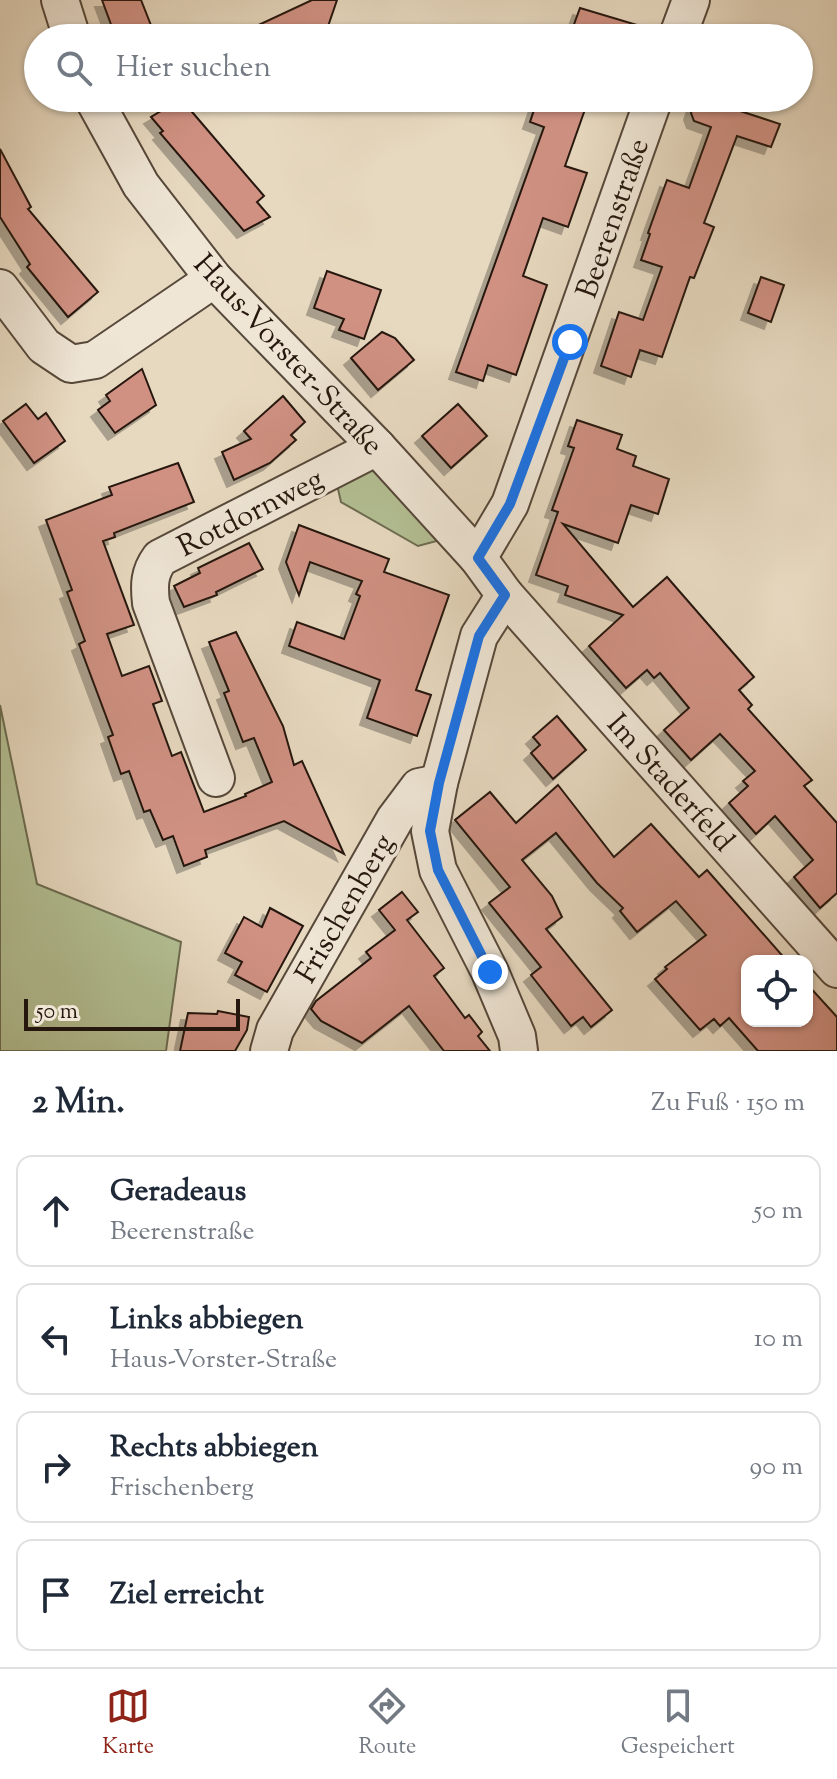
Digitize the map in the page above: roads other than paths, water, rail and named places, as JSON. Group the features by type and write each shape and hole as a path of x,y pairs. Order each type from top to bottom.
{"street":[{"path":"60,0 68,24"},
{"path":"682,24 691,0"},
{"name":"Haus-Vorster-Straße","path":"101,112 141,185 214,279 377,447 478,558 505,595"},
{"name":"Beerenstraße","path":"478,558 510,504 649,112"},
{"path":"0,288 44,346 71,364 95,360 214,279"},
{"name":"Rotdornweg","path":"216,778 151,603 149,583 153,567 160,558 377,447"},
{"name":"Frischenberg","path":"505,595 479,636 439,783 430,831 438,870 490,972 517,1036 519,1051"},
{"name":"Im Staderfeld","path":"505,595 837,969"},
{"name":"Frischenberg","path":"269,1051 275,1030 395,819 419,787 439,783"}]}
